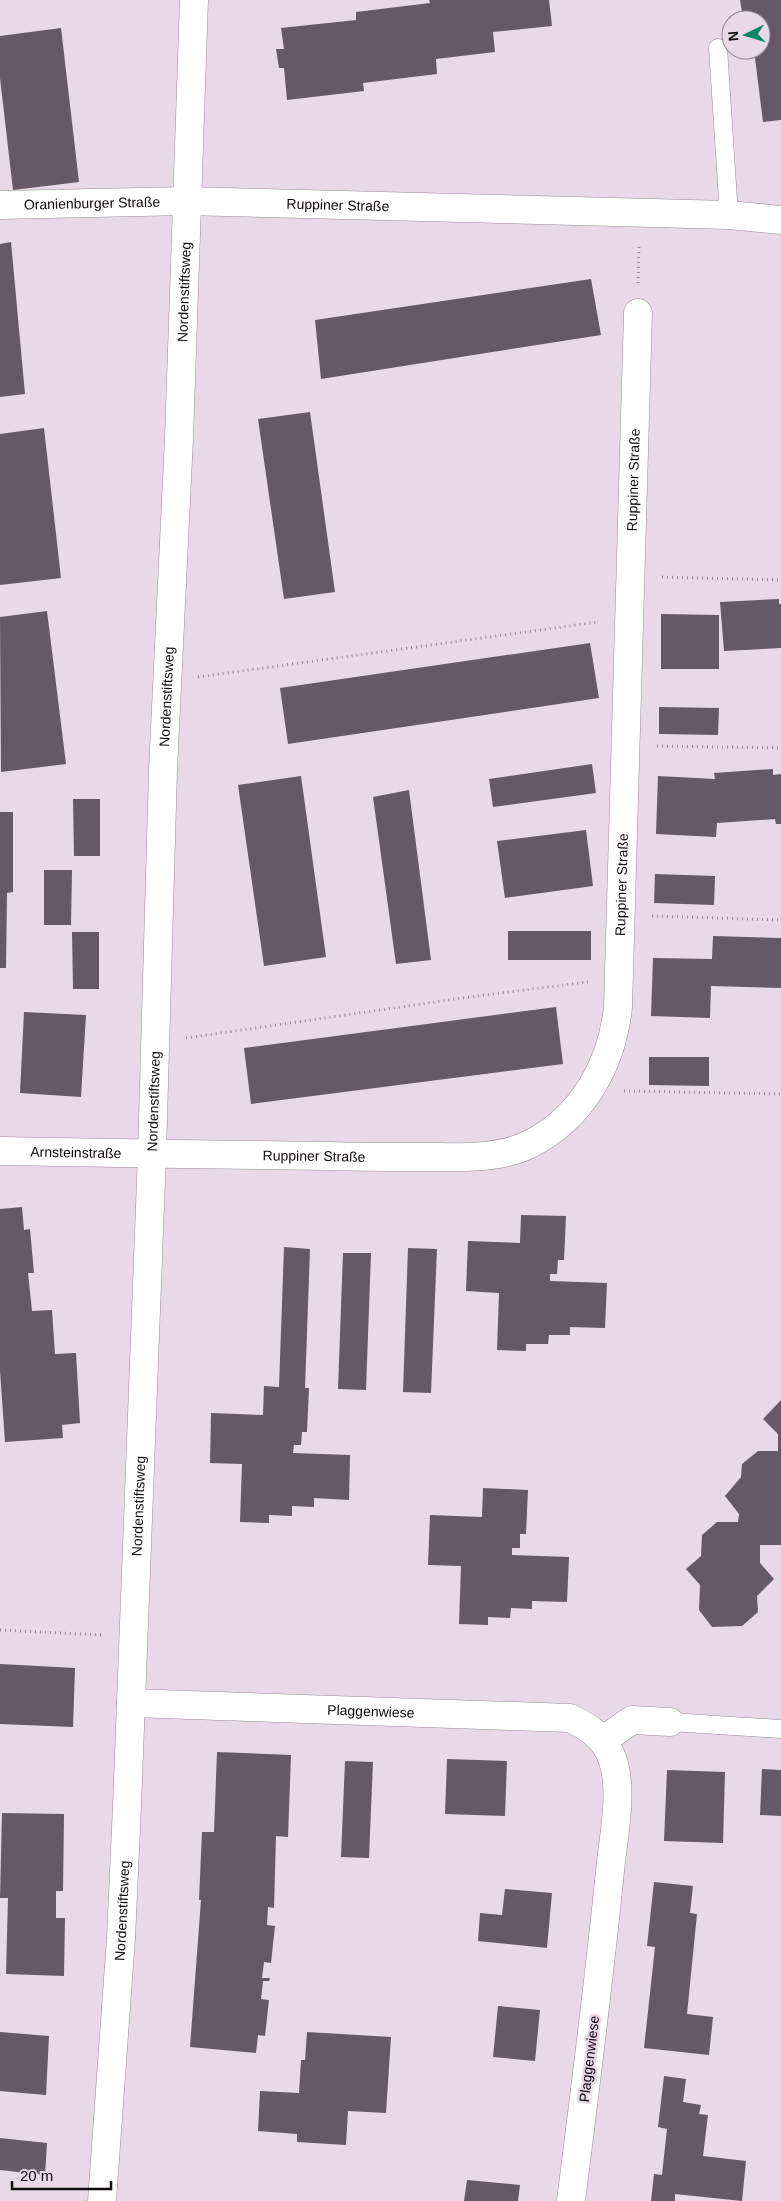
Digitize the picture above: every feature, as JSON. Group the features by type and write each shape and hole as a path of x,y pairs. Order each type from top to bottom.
{"street":[{"name":"Nordenstiftsweg","path":"102,2201 121,1938 134,1636 167,681 179,438 194,0"},
{"name":"Oranienburger Straße","path":"0,205 186,201"},
{"name":"Ruppiner Straße","path":"186,201 729,215 781,220"},
{"name":"Ruppiner Straße","path":"152,1154 459,1158 495,1155 519,1149 552,1130 574,1112 590,1090 611,1046 615,1027 619,978 638,313"},
{"name":"Arnsteinstraße","path":"0,1151 152,1154"},
{"name":"Plaggenwiese","path":"131,1704 570,1718 586,1726 603,1740 612,1759 617,1788 604,1926 571,2201"},
{"path":"603,1740 632,1720 670,1722"}],"lane":[{"path":"718,48 729,215"},
{"path":"670,1722 781,1730"}],"path":[{"path":"638,313 640,213"},
{"path":"631,576 781,580"},
{"path":"167,681 630,618"},
{"path":"626,746 781,748"},
{"path":"621,915 781,920"},
{"path":"155,1043 467,997 619,978"},
{"path":"590,1090 781,1094"},
{"path":"0,1630 134,1636"}],"building":[{"path":"429,0 549,0 552,26 493,32 495,52 436,59 437,74 363,83 364,91 287,100 284,68 279,68 276,49 284,49 281,28 356,20 356,12 430,3"},
{"path":"740,0 781,0 781,120 763,122 755,60 771,60 771,10 742,10"},
{"path":"61,28 79,182 13,190 0,78 0,36"},
{"path":"11,242 25,394 0,397 0,244"},
{"path":"591,279 601,335 321,379 315,320"},
{"path":"310,412 335,592 284,599 258,419"},
{"path":"44,428 61,578 0,585 0,434"},
{"path":"779,599 779,604 781,604 781,648 724,651 720,602"},
{"path":"47,611 66,764 1,772 0,617"},
{"path":"661,614 719,615 719,669 661,669"},
{"path":"590,643 599,698 288,744 280,688"},
{"path":"659,707 719,708 718,735 659,734"},
{"path":"592,764 596,793 493,807 489,779"},
{"path":"773,769 773,775 781,774 781,824 776,824 775,819 717,823 716,837 656,834 658,776 715,779 714,773"},
{"path":"301,776 326,957 264,966 238,785"},
{"path":"409,790 431,960 396,964 373,797"},
{"path":"73,799 100,799 100,856 74,856"},
{"path":"0,812 13,812 13,892 7,893 6,968 0,968"},
{"path":"586,830 593,886 505,898 497,841"},
{"path":"44,870 72,870 71,925 44,925"},
{"path":"655,874 715,876 714,905 654,903"},
{"path":"508,931 591,931 591,960 508,960"},
{"path":"72,932 99,932 99,989 73,989"},
{"path":"713,936 781,938 781,988 711,986 710,1018 651,1016 653,958 712,959"},
{"path":"556,1007 563,1064 251,1104 244,1048"},
{"path":"24,1012 86,1015 81,1097 20,1093"},
{"path":"649,1057 709,1057 709,1086 649,1085"},
{"path":"22,1207 24,1230 30,1229 34,1273 28,1273 32,1311 52,1310 55,1354 76,1353 80,1423 62,1425 63,1438 5,1442 0,1371 0,1209"},
{"path":"521,1215 566,1216 564,1260 558,1260 557,1274 550,1274 550,1281 607,1283 605,1328 570,1327 570,1335 549,1335 548,1344 526,1344 526,1351 497,1350 499,1293 466,1291 468,1241 520,1243"},
{"path":"284,1247 310,1249 305,1388 309,1388 307,1432 302,1432 301,1445 294,1445 293,1453 350,1455 349,1500 314,1498 314,1507 292,1506 292,1516 269,1515 269,1523 240,1522 242,1464 210,1463 211,1413 263,1415 264,1386 279,1387"},
{"path":"408,1248 437,1249 431,1393 403,1392"},
{"path":"343,1253 371,1253 366,1390 338,1389"},
{"path":"781,1400 781,1545 760,1545 760,1563 774,1579 757,1596 758,1612 742,1626 712,1627 699,1610 700,1585 686,1569 701,1556 702,1535 717,1522 738,1522 739,1514 725,1496 741,1477 742,1464 758,1451 778,1451 778,1434 763,1419"},
{"path":"483,1488 528,1490 526,1534 520,1534 520,1548 512,1548 512,1555 569,1557 567,1602 532,1601 532,1609 511,1608 510,1618 488,1617 488,1625 459,1624 461,1566 428,1565 430,1515 482,1517"},
{"path":"0,1664 75,1668 73,1727 0,1724"},
{"path":"217,1752 291,1755 288,1837 276,1836 274,1908 268,1907 267,1925 275,1926 271,1963 264,1962 262,1978 270,1978 269,1981 263,1981 261,1999 269,2000 265,2036 258,2035 256,2053 190,2047 201,1900 199,1900 202,1832 214,1832"},
{"path":"447,1759 507,1761 505,1816 445,1814"},
{"path":"345,1761 373,1762 369,1858 341,1857"},
{"path":"762,1769 781,1770 781,1816 760,1815"},
{"path":"667,1770 725,1772 723,1843 664,1841"},
{"path":"2,1813 64,1814 63,1891 56,1891 56,1918 65,1918 64,1976 6,1974 8,1898 0,1898"},
{"path":"654,1882 693,1886 690,1913 697,1914 687,2014 713,2017 709,2055 644,2048 655,1947 647,1946"},
{"path":"505,1889 552,1893 547,1948 478,1941 480,1913 502,1915"},
{"path":"498,2006 540,2010 535,2061 493,2057"},
{"path":"0,2032 49,2036 46,2095 0,2091"},
{"path":"307,2032 391,2037 386,2113 348,2111 346,2145 297,2142 297,2134 258,2131 260,2091 299,2093 301,2060 305,2060"},
{"path":"664,2076 686,2079 683,2102 701,2105 699,2114 708,2115 703,2156 746,2161 742,2201 675,2194 675,2201 651,2201 654,2174 662,2175 667,2129 658,2127"},
{"path":"0,2138 47,2143 45,2175 0,2170"},
{"path":"467,2180 520,2185 518,2201 464,2201"}]}
